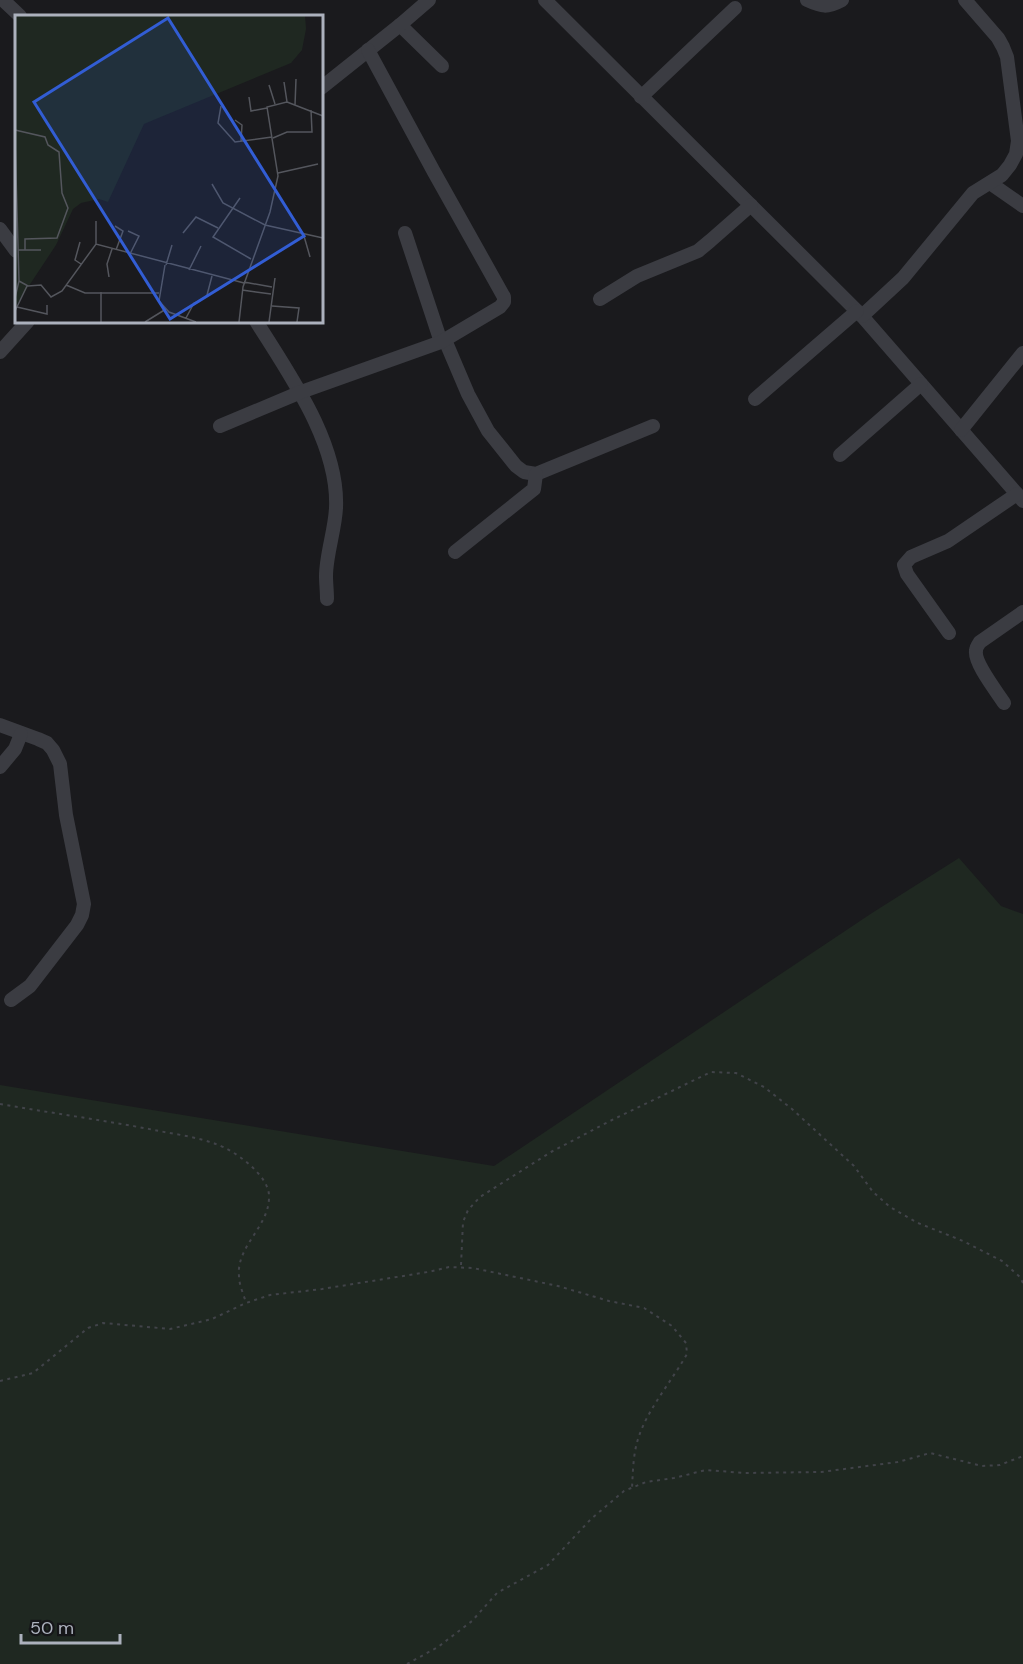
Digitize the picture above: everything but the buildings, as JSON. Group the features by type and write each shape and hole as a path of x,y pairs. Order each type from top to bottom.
{"street":[{"path":"3,0 19,15"},
{"path":"322,87 429,0"},
{"path":"545,0 859,314 1020,498 948,541 910,557 904,565 907,574 949,633"},
{"path":"807,0 823,7 842,0"},
{"path":"755,399 903,278 963,203 982,186 1002,175 1016,154 1018,141 1016,74 1004,47 966,0"},
{"path":"641,96 735,8"},
{"path":"400,25 442,66"},
{"path":"220,426 301,392 443,341 500,307 504,302 504,297 368,50"},
{"path":"990,183 1023,206"},
{"path":"600,299 637,276 698,250 751,205"},
{"path":"0,229 15,250"},
{"path":"405,232 443,341 468,394 488,431 516,466 524,472 536,474 653,426"},
{"path":"0,352 27,322"},
{"path":"257,322 301,392 329,455 336,509 326,574 327,599"},
{"path":"961,430 1023,353"},
{"path":"840,455 921,384"},
{"path":"455,552 534,489 536,474"},
{"path":"1004,703 980,665 976,649 980,642 1023,612"},
{"path":"0,725 47,743 60,764 66,815 84,904 77,925 30,986 11,1000"},
{"path":"0,767 15,748 21,734"}],"path":[{"path":"461,1265 463,1222 468,1210 480,1197 550,1152 711,1072 736,1073 764,1087 792,1109 854,1166 873,1192 890,1207 918,1223 963,1241 1002,1261 1022,1276 1023,1283"},
{"path":"0,1104 113,1122 217,1144 245,1160 263,1179 270,1195 267,1211 240,1262 238,1277 246,1303"},
{"path":"0,1381 33,1373 88,1328 103,1323 170,1329 213,1319 246,1303 270,1295 322,1289 449,1267 472,1268 558,1286 609,1301 644,1308 672,1326 686,1343 687,1354 639,1435 632,1488"},
{"path":"407,1664 438,1647 472,1621 497,1593 548,1565 591,1519 624,1491 646,1482 706,1470 746,1473 821,1472 898,1462 930,1453 982,1466 1000,1465 1023,1456"}],"shaded area":[{"path":"959,858 1001,906 1023,914 1023,1664 0,1664 0,1085 494,1166 872,913"}]}
